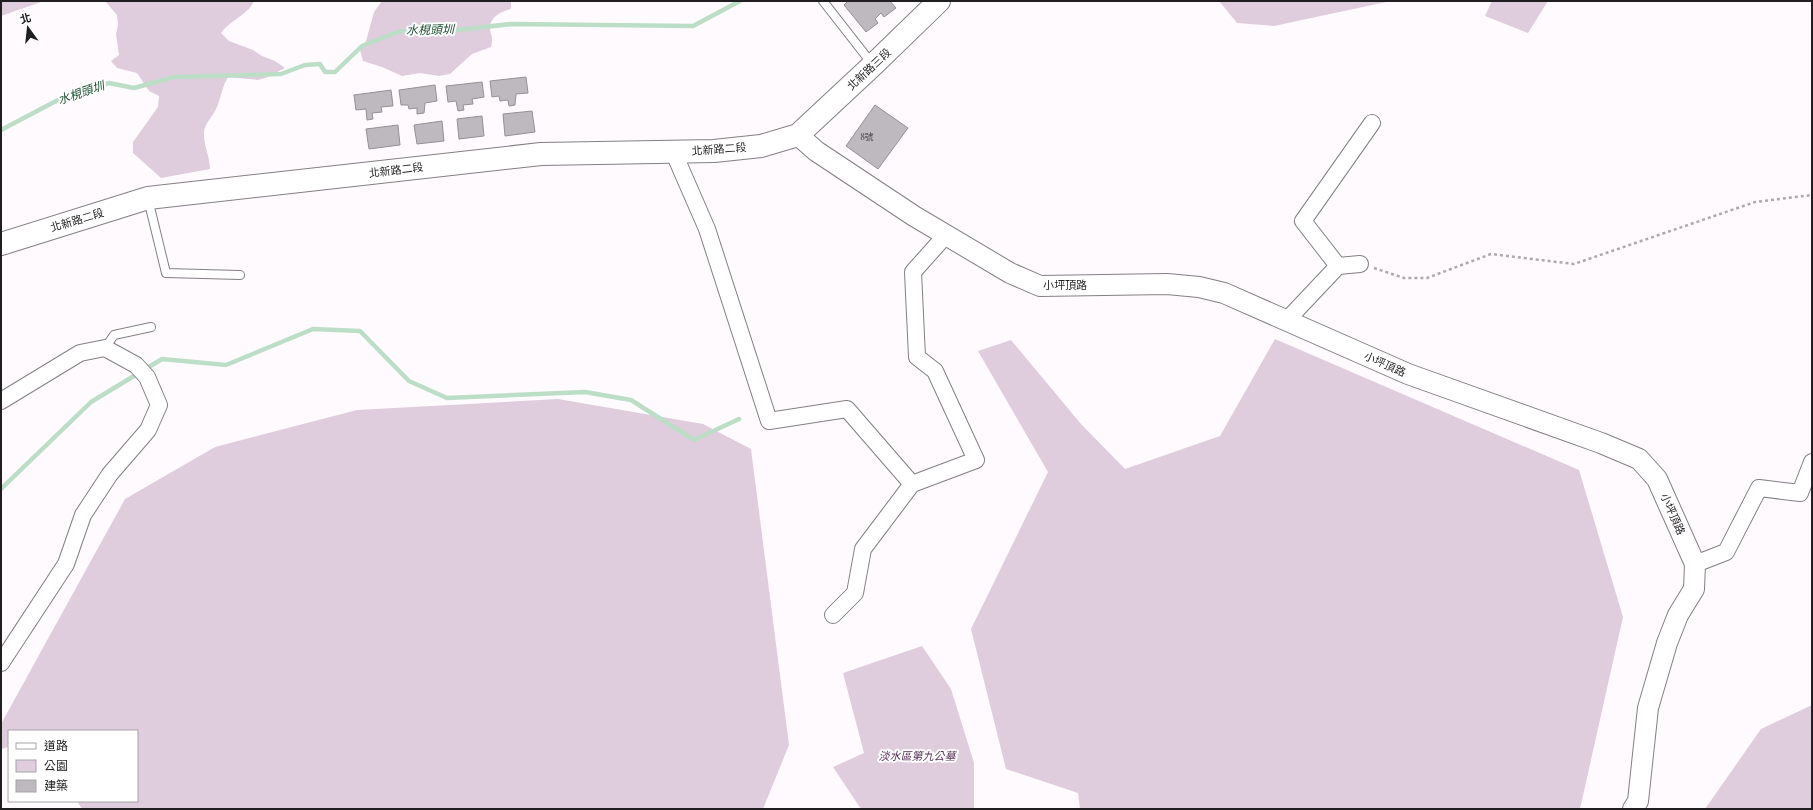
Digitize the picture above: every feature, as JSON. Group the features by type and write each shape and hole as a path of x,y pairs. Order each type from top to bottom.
{"main road":[{"name":"北新路三段","path":"798,135 939,1"},
{"name":"北新路二段","path":"1,244 148,198 541,154 714,150 761,146 798,135"}],"street":[{"path":"1338,266 1303,221 1372,123"},
{"name":"小坪頂路","path":"798,135 816,151 946,235 1010,273 1040,286 1130,284 1199,287 1224,293 1408,374 1601,442 1639,459 1657,479 1695,564 1694,589 1678,615 1667,643 1648,708 1638,801 1633,809"},
{"path":"673,151 707,229 769,421 847,409 912,484"},
{"path":"833,615 855,593 863,548 912,484 976,460 934,371 917,357 913,272 946,235"},
{"path":"1287,320 1338,266 1360,264"},
{"path":"1,400 80,353 105,348 136,365 148,377 158,405 148,430 110,474 83,515 66,564 1,663"},
{"path":"1695,564 1726,552 1759,488 1800,493 1812,462"}],"lane":[{"path":"823,1 873,65"},
{"path":"148,198 166,273 240,275"},
{"path":"105,348 114,335 151,327"}],"path":[{"path":"1360,264 1404,278 1427,278 1491,254 1574,264 1755,202 1812,195"}],"green space":[{"path":"1,1 44,1 1,16"},
{"path":"105,1 254,1 243,14 221,33 229,41 253,50 285,68 268,77 258,80 228,77 217,107 204,131 204,139 210,169 161,178 133,153 133,142 158,107 159,96 149,91 137,73 117,68 111,61 119,55 116,34 118,25 117,15"},
{"path":"382,1 511,1 511,9 504,11 492,20 490,27 492,38 491,47 472,54 450,74 439,76 420,73 402,76 382,67 363,61 360,50 366,41 374,12"},
{"path":"1219,1 1391,1 1274,26 1237,23"},
{"path":"1492,1 1548,1 1528,33 1485,16"},
{"path":"1275,339 1579,470 1623,617 1580,809 1080,809 1078,793 1006,769 971,629 1048,472 978,351 1011,340 1081,424 1125,469 1220,436"},
{"path":"558,399 703,424 751,449 789,745 763,809 82,809 78,802 138,802 138,730 8,730 8,747 1,749 1,724 125,499 215,447 357,410"},
{"name":"淡水區第九公墓","path":"922,646 951,689 974,763 974,809 861,809 833,767 864,753 843,673"},
{"path":"1812,705 1812,809 1705,809 1761,729"}],"building":[{"path":"848,1 890,1 896,8 884,17 881,13 875,19 878,23 866,32 844,5"},
{"path":"526,77 528,93 516,94 515,105 509,106 508,100 500,101 499,96 492,97 490,81"},
{"path":"482,82 484,97 472,99 473,104 463,105 464,110 458,111 456,101 448,102 446,86"},
{"path":"435,85 437,101 425,103 424,113 417,114 417,108 409,109 408,105 401,105 399,90"},
{"path":"391,90 393,106 381,107 382,112 372,113 373,119 367,120 366,109 356,110 354,95"},
{"path":"875,105 908,128 878,169 846,146"},
{"path":"532,111 535,132 505,136 503,114"},
{"path":"482,116 484,136 459,139 457,119"},
{"path":"442,121 444,141 417,144 414,125"},
{"path":"398,125 400,145 369,149 366,129"}],"waterway":[{"name":"水梘頭圳","path":"1,130 56,101 109,83 134,88 174,77 281,74 305,65 320,64 325,72 335,72 362,46 400,31 431,33 511,24 693,26 740,1"},
{"path":"1,489 91,402 162,359 226,365 313,329 360,331 409,381 447,398 585,392 631,400 694,440 739,419"}]}
